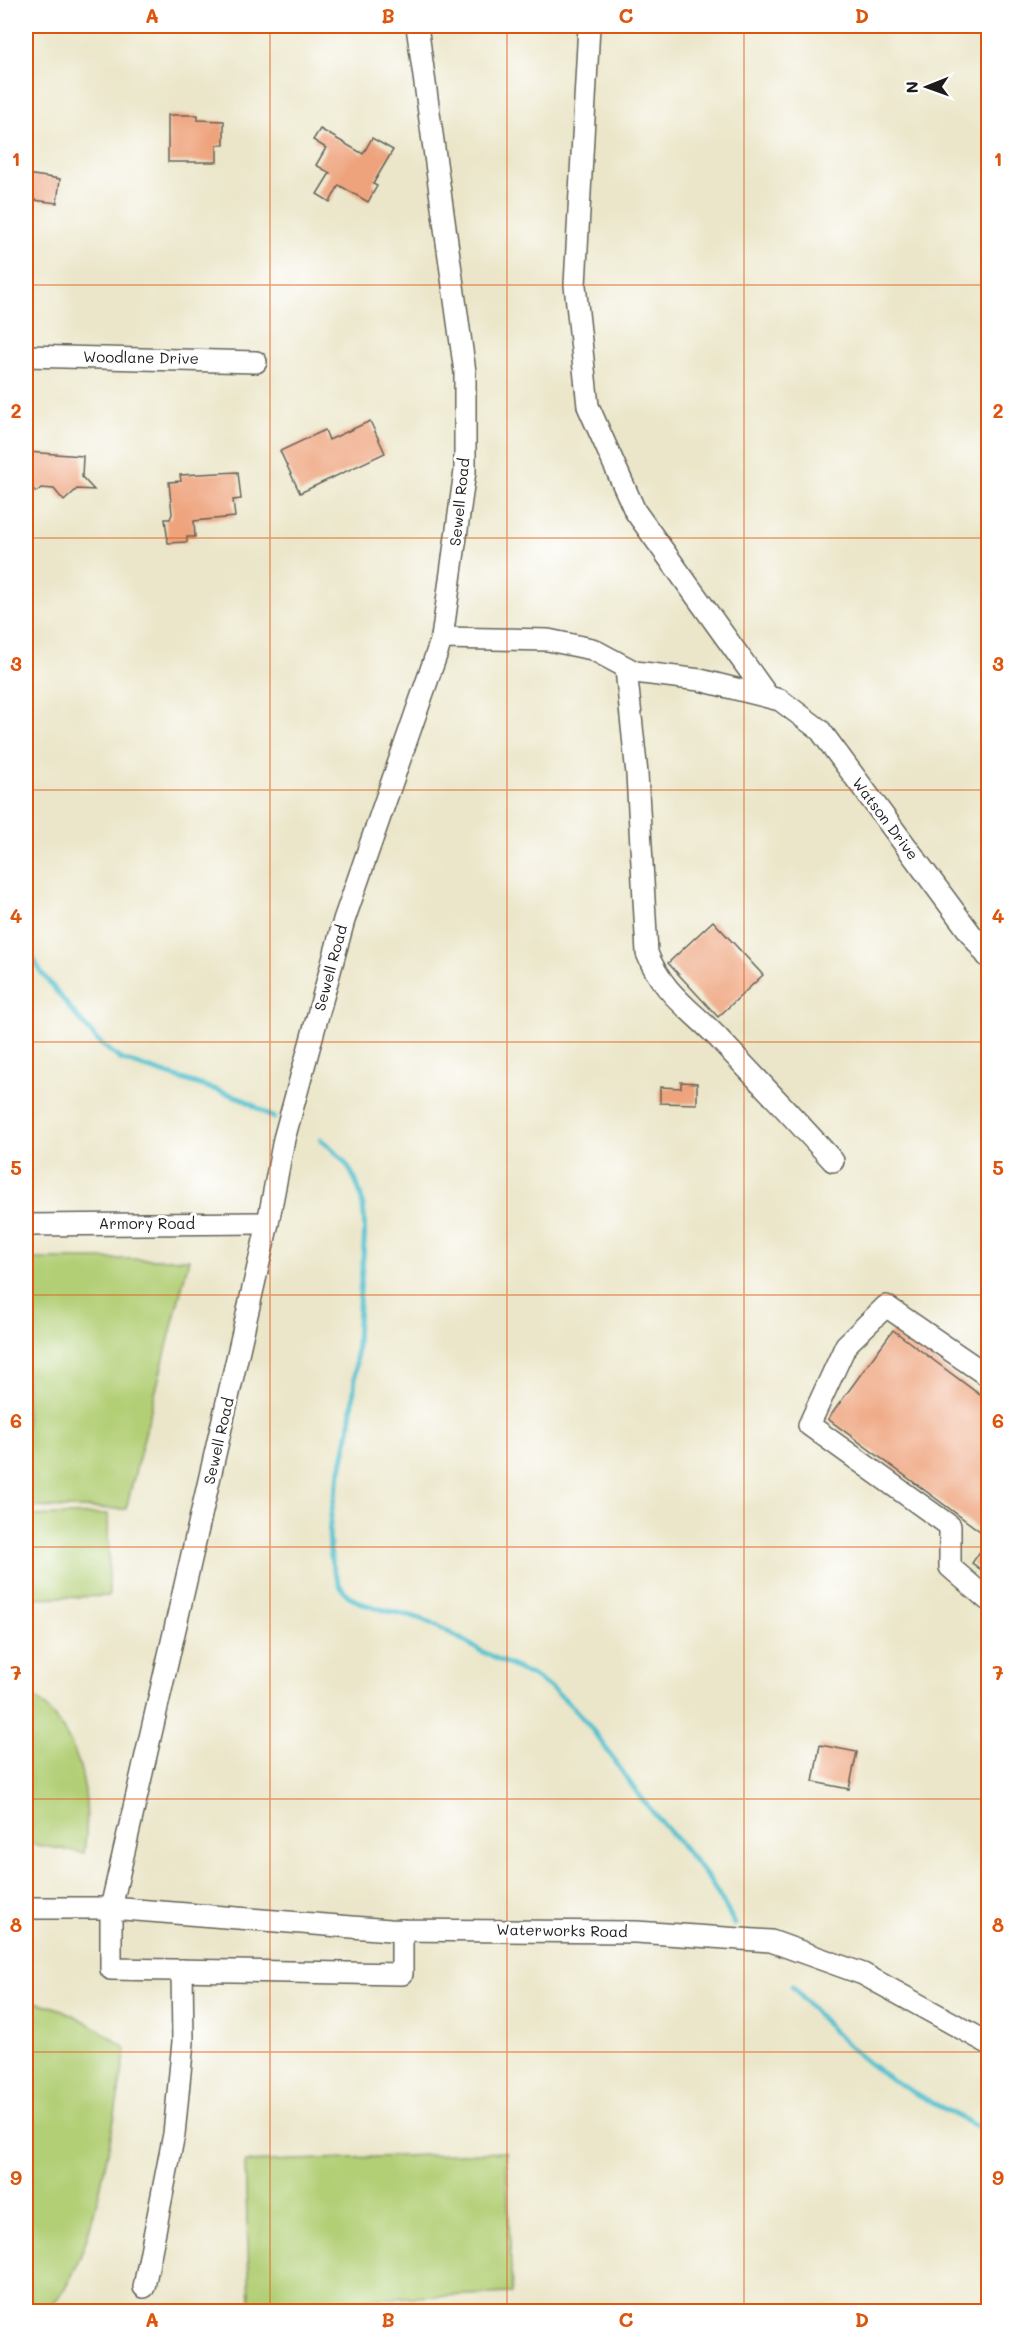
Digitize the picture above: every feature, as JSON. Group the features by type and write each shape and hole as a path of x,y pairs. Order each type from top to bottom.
{"street":[{"name":"Sewell Road","path":"182,1970 111,1969 111,1908 268,1223 284,1139 344,920 442,638 465,471 465,372 417,26"},
{"path":"589,26 575,285 588,406 635,511 767,695"},
{"name":"Woodlane Drive","path":"26,356 181,358 256,362"},
{"path":"442,638 548,640 592,649 626,669 700,680 767,695"},
{"path":"626,669 637,774 647,953 652,967 671,995 721,1040 833,1161"},
{"name":"Watson Drive","path":"767,695 780,700 820,730 988,957"},
{"name":"Armory Road","path":"26,1225 268,1223"},
{"path":"988,1376 886,1306 846,1345 810,1425 950,1526 950,1567 988,1600"},
{"name":"Waterworks Road","path":"26,1908 111,1908 402,1930 636,1932 775,1942 863,1974 988,2043"},
{"path":"144,2287 174,2134 183,2042 182,1970 402,1974 402,1930"}],"green space":[{"path":"26,1259 189,1259 126,1509 26,1507"},
{"path":"108,1514 109,1596 26,1598 26,1516"},
{"path":"26,1690 59,1723 79,1763 86,1807 84,1853 26,1843"},
{"path":"26,2001 53,2007 79,2018 126,2049 101,2184 80,2256 67,2284 53,2303 38,2304 26,2300"},
{"path":"506,2152 512,2293 250,2304 245,2162"}],"building":[{"path":"168,115 198,115 198,120 224,121 224,145 217,145 217,162 168,162"},
{"path":"320,129 363,154 372,138 393,150 373,184 377,186 368,202 339,185 330,202 317,194 330,173 316,165 326,148 313,140"},
{"path":"26,174 60,179 57,203 26,199"},
{"path":"370,421 385,453 300,493 280,451 325,430 329,440"},
{"path":"27,452 83,456 82,477 94,490 77,489 64,501 54,489 41,488 36,492 26,487"},
{"path":"238,472 241,499 233,500 235,517 194,521 195,537 187,537 187,542 168,543 165,519 170,519 172,514 169,482 181,481 180,475"},
{"path":"713,921 763,975 718,1017 668,963"},
{"path":"681,1082 697,1083 697,1104 660,1103 660,1087 681,1088"},
{"path":"893,1330 988,1401 988,1537 828,1419"},
{"path":"988,1540 988,1575 972,1563"},
{"path":"820,1745 857,1752 849,1789 813,1782"}],"waterway":[{"path":"26,946 41,972 73,1012 99,1042 120,1059 241,1098 274,1118"},
{"path":"321,1140 340,1157 353,1175 361,1195 364,1216 353,1403 330,1528 332,1565 339,1584 345,1593 364,1604 430,1622 494,1658 535,1677 570,1704 594,1732 636,1791 701,1869 717,1891 735,1924"},
{"path":"792,1986 839,2037 871,2065 914,2093 988,2132"}]}
